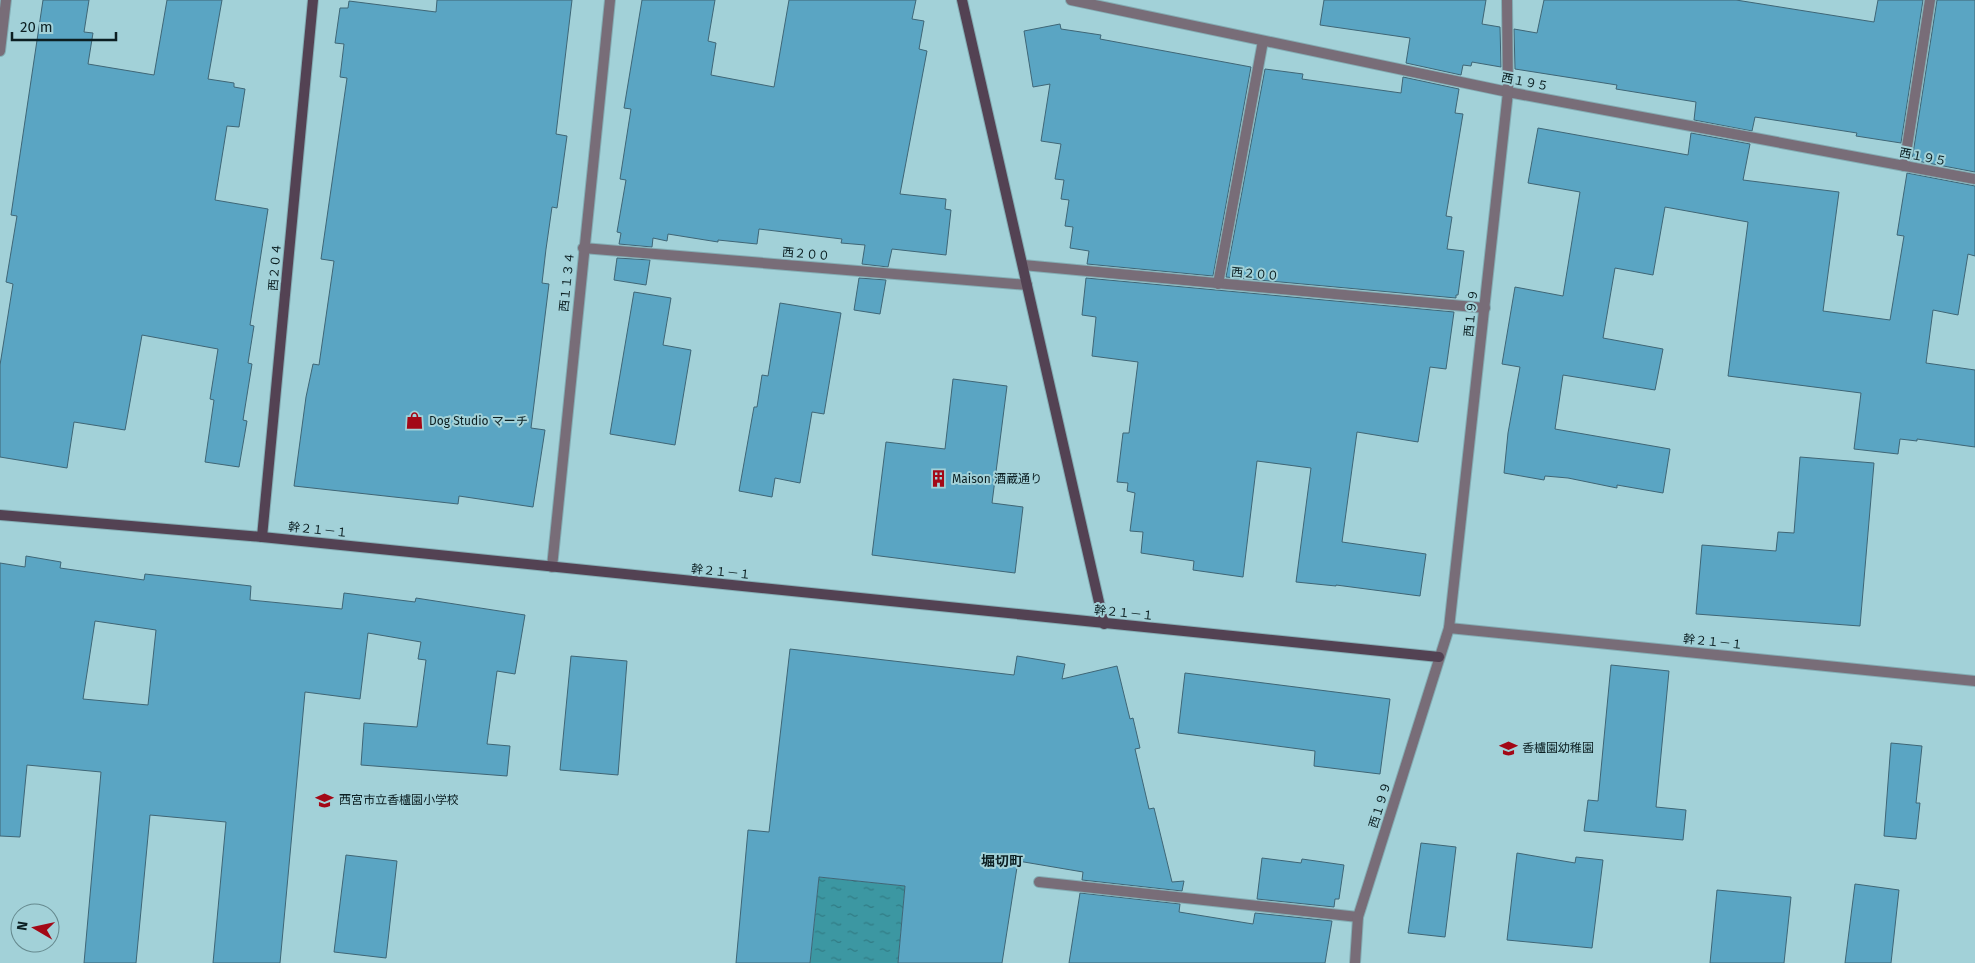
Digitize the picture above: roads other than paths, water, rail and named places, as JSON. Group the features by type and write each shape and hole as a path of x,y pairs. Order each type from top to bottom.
{"street":[{"path":"0,51 6,0"},
{"name":"西２０４","path":"262,537 313,0"},
{"name":"西１１３４","path":"552,567 610,0"},
{"path":"962,0 1104,624"},
{"name":"西１９５","path":"1072,0 1508,92 1975,180"},
{"name":"西１９９","path":"1355,963 1358,917 1449,628 1508,92 1507,0"},
{"path":"1904,166 1930,0"},
{"path":"1218,284 1263,41"},
{"name":"西２００","path":"584,248 1027,285"},
{"name":"西２００","path":"1023,265 1484,308"},
{"name":"幹２１－１","path":"0,515 262,537 1439,657"},
{"name":"幹２１－１","path":"1449,628 1975,681"},
{"path":"1039,882 1358,917"}],"water":[{"path":"819,877 905,886 898,963 810,963"}],"place":[{"name":"Dog Studio マーチ","path":"415,421"},
{"name":"Maison 酒蔵通り","path":"938,479"},
{"name":"香櫨園幼稚園","path":"1508,748"},
{"name":"西宮市立香櫨園小学校","path":"325,800"}],"district":[{"name":"堀切町","path":"1002,861"}]}
